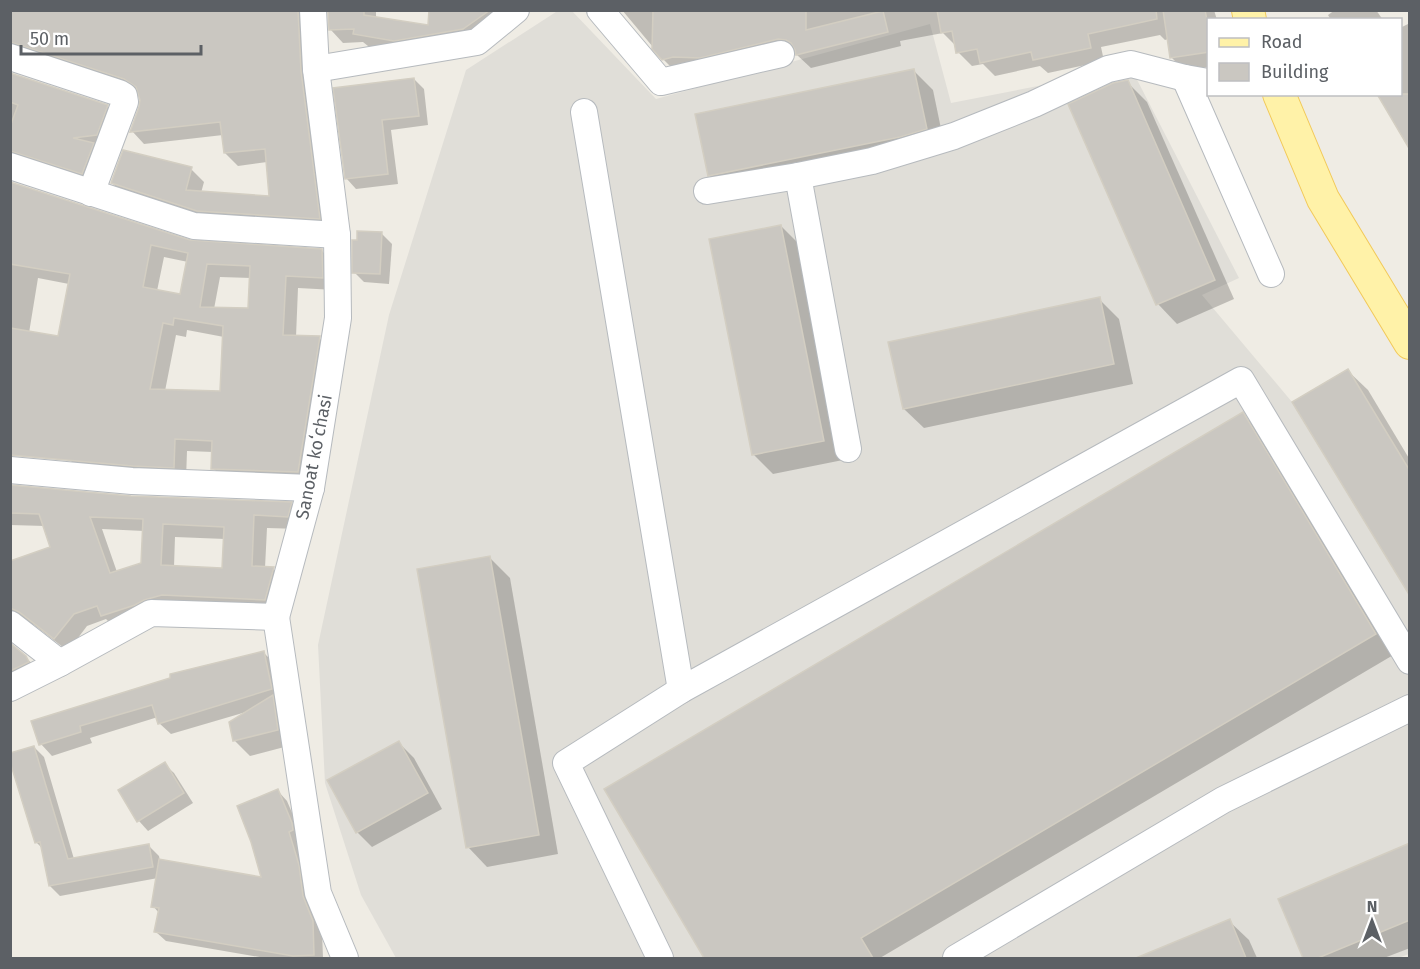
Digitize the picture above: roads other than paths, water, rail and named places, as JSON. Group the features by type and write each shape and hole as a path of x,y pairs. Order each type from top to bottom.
{"main road":[{"path":"1280,96 1323,199 1404,322"}],"street":[{"name":"Sanoat koʻchasi","path":"276,617 311,488 338,318 337,235 316,69 313,10"},
{"path":"316,69 477,42 516,10"},
{"path":"600,10 661,82 781,54"},
{"path":"10,57 124,96 125,102 91,193"},
{"path":"707,191 872,161 954,136 1034,104 1108,69 1131,64 1197,80 1271,274"},
{"path":"584,112 681,690"},
{"path":"10,166 194,226 337,235"},
{"path":"798,176 848,449"},
{"path":"660,958 566,763 681,690 1241,380 1410,661"},
{"path":"10,470 132,481 311,488"},
{"path":"10,688 151,613 276,617 318,893 345,958"},
{"path":"10,624 60,663"},
{"path":"956,958 1223,800 1410,708"}]}
